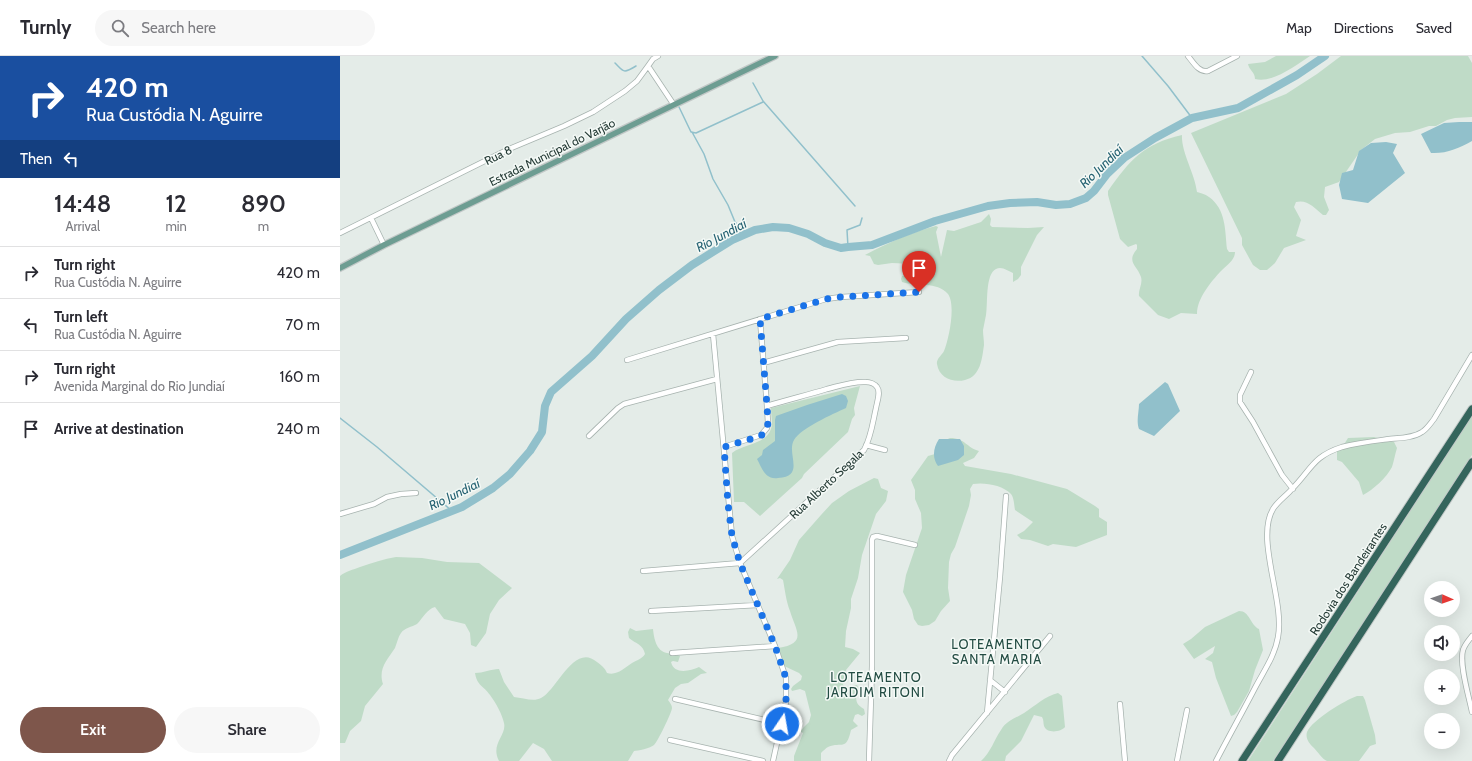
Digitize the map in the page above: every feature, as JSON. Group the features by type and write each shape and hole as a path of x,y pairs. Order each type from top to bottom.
{"highway":[{"name":"Rodovia dos Bandeirantes","path":"1242,761 1472,409"},
{"path":"1278,761 1472,462"}],"main road":[{"name":"Estrada Municipal do Varjão","path":"340,268 384,245 775,56"}],"street":[{"name":"Rua 8","path":"340,233 509,149 593,112 625,91 658,56"},
{"path":"1188,56 1204,72 1236,56"},
{"path":"648,66 674,105"},
{"path":"371,218 384,245"},
{"path":"627,360 826,299 919,292"},
{"path":"724,447 761,436 768,423 760,319"},
{"path":"713,334 730,529 740,563 775,646 786,678 786,702 774,761"},
{"path":"763,363 838,342 906,338"},
{"path":"1216,761 1275,648 1278,637 1280,624 1279,610 1269,557 1269,522 1274,508 1293,489 1316,460 1323,455 1350,445 1416,435 1427,428 1434,419 1472,355"},
{"path":"1251,372 1240,395 1240,402 1253,422 1282,475 1293,489"},
{"path":"589,436 624,404 717,379"},
{"name":"Rua Alberto Segala","path":"740,563 855,459 866,446 879,394 877,387 868,382 844,384 767,406"},
{"path":"866,446 885,450"},
{"path":"340,514 374,504 387,497 416,493"},
{"path":"987,713 1006,496"},
{"path":"869,761 872,666 872,540 873,537 877,536 916,545"},
{"path":"644,571 740,563"},
{"path":"651,611 758,605"},
{"path":"949,761 952,755 1050,636"},
{"path":"1472,636 1465,645 1462,656 1472,712"},
{"path":"672,653 775,646"},
{"path":"990,680 1005,692"},
{"path":"675,699 782,724"},
{"path":"1120,704 1124,761"},
{"path":"1177,761 1187,710"},
{"path":"670,740 763,761"}],"green space":[{"path":"1276,56 1310,56 1284,73 1269,79 1255,79 1248,64 1265,62"},
{"path":"1341,56 1468,56 1472,63 1472,117 1455,118 1447,120 1436,126 1429,126 1410,132 1395,133 1375,139 1361,150 1339,182 1325,187 1324,197 1329,210 1326,215 1323,215 1307,203 1300,201 1296,202 1294,207 1301,220 1296,236 1306,240 1284,248 1275,263 1267,270 1260,270 1253,265 1242,245 1242,238 1191,133 1286,94"},
{"path":"1182,135 1182,142 1197,192 1209,197 1219,208 1224,220 1227,249 1229,252 1235,252 1235,255 1205,291 1199,302 1197,314 1181,313 1169,319 1158,315 1139,296 1141,277 1132,260 1132,257 1137,249 1137,245 1128,247 1120,239 1108,191 1123,170 1147,148 1157,143"},
{"path":"989,214 991,219 990,225 992,227 1044,227 1037,235 1021,267 1021,275 1018,279 1013,282 1013,273 1003,268 998,268 992,272 988,290 983,330 984,345 980,366 978,371 970,378 960,381 951,380 941,373 937,364 938,359 944,351 950,331 952,314 948,294 938,287 902,282 902,276 917,271 913,264 892,263 878,265 874,264 870,256 865,255 900,238 936,226 938,227 936,232 941,257 947,230 954,231 981,222"},
{"path":"860,386 854,408 855,415 852,419 848,432 804,474 802,478 760,516 744,502 734,502 732,453 756,443 767,436 772,424 771,408"},
{"path":"1472,416 1472,455 1273,761 1248,761"},
{"path":"1374,437 1394,442 1397,448 1390,471 1379,483 1363,495 1359,482 1342,462 1337,460 1337,451 1343,446 1348,438"},
{"path":"950,438 963,441 975,450 979,451 974,458 963,463 965,466 1011,474 1067,489 1095,506 1099,509 1099,517 1107,522 1107,535 1076,547 1053,544 1048,546 1030,540 1021,539 1017,535 1024,531 1033,522 1015,510 1011,494 998,486 982,483 973,484 970,489 971,495 969,506 949,562 948,588 950,601 935,621 929,625 922,626 918,625 914,619 912,610 903,592 906,575 922,528 921,513 915,499 915,490 911,480 928,456 935,454 939,443"},
{"path":"874,478 878,479 881,488 888,491 886,501 876,514 862,555 858,578 851,599 845,647 860,653 846,670 843,685 847,687 857,685 859,690 856,695 858,705 864,709 865,714 862,716 858,714 855,715 853,721 858,726 851,730 847,741 843,744 833,745 826,748 821,753 821,761 794,761 794,756 803,733 801,730 809,722 811,715 805,691 800,689 792,691 791,689 801,680 802,676 782,665 778,648 793,643 797,639 798,635 788,603 783,580 780,578 777,579 790,560 799,540 832,503 849,491"},
{"path":"396,557 422,558 447,562 479,563 512,588 499,600 490,614 486,633 476,647 471,645 470,633 465,624 444,619 435,607 427,612 417,624 402,631 395,648 382,669 383,684 365,706 361,721 350,731 345,743 340,743 340,576 360,567"},
{"path":"1239,611 1246,613 1259,629 1263,650 1249,691 1237,712 1231,716 1216,678 1212,662 1205,659 1213,653 1215,646 1194,659 1183,644 1205,627"},
{"path":"630,628 636,631 653,629 655,640 660,650 680,656 678,662 671,662 675,669 687,671 699,667 707,673 701,674 688,683 681,684 675,688 668,700 672,706 671,711 656,743 647,748 634,751 628,761 552,761 544,749 533,743 519,761 499,761 496,750 503,732 504,723 492,698 477,681 475,673 499,669 504,682 514,697 532,700 538,699 547,693 573,662 581,658 589,657 601,665 607,673 611,674 620,671 642,657 645,654 643,648 629,638 628,632"},
{"path":"1058,693 1062,696 1065,727 1063,729 1057,731 1048,730 1044,726 1042,717 1034,715 1021,741 1006,756 1005,761 981,761 1006,724 1044,699"},
{"path":"1357,696 1363,696 1365,700 1375,735 1376,744 1370,746 1359,761 1327,761 1307,739 1307,732 1310,727 1322,716 1337,706"}],"water":[{"path":"1472,122 1472,141 1442,153 1431,153 1421,134 1444,123"},
{"path":"1386,142 1397,144 1393,153 1405,173 1368,203 1342,199 1339,185 1342,173 1353,170 1359,151 1371,143"},
{"path":"1165,382 1168,384 1180,411 1154,436 1139,429 1139,404"},
{"path":"842,394 846,396 848,401 846,408 810,426 794,440 792,452 794,464 791,473 786,476 774,478 764,473 757,459 762,455 763,450 775,441 776,416"},
{"path":"939,439 960,439 964,446 964,455 958,460 938,466 934,453 935,446"}],"waterway":[{"path":"1142,56 1168,86 1192,118"},
{"name":"Rio Jundiaí","path":"340,555 462,507 493,488 510,474 530,451 542,432 545,406 551,392 592,356 626,319 659,290 692,265 732,240 755,230 773,227 789,228 808,234 825,243 841,248 872,245 935,221 988,206 1010,203 1037,202 1056,205 1070,204 1086,198 1094,191 1107,174 1124,158 1155,138 1192,118 1238,108 1297,75 1325,56"},
{"path":"615,63 624,71 636,66"},
{"path":"753,83 763,101 855,206"},
{"path":"679,107 691,132 696,133 763,102"},
{"path":"692,132 704,154 713,179 728,205 735,222 747,233"},
{"path":"848,247 847,230 860,225 862,218"},
{"path":"340,418 377,447 452,511"}],"district":[{"name":"LOTEAMENTO SANTA MARIA","path":"997,652"},
{"name":"LOTEAMENTO JARDIM RITONI","path":"876,684"}],"route":[{"path":"782,724 786,702 786,678 775,646 740,563 730,529 724,447 761,436 767,428 767,406 760,319 826,299 919,292"}]}
